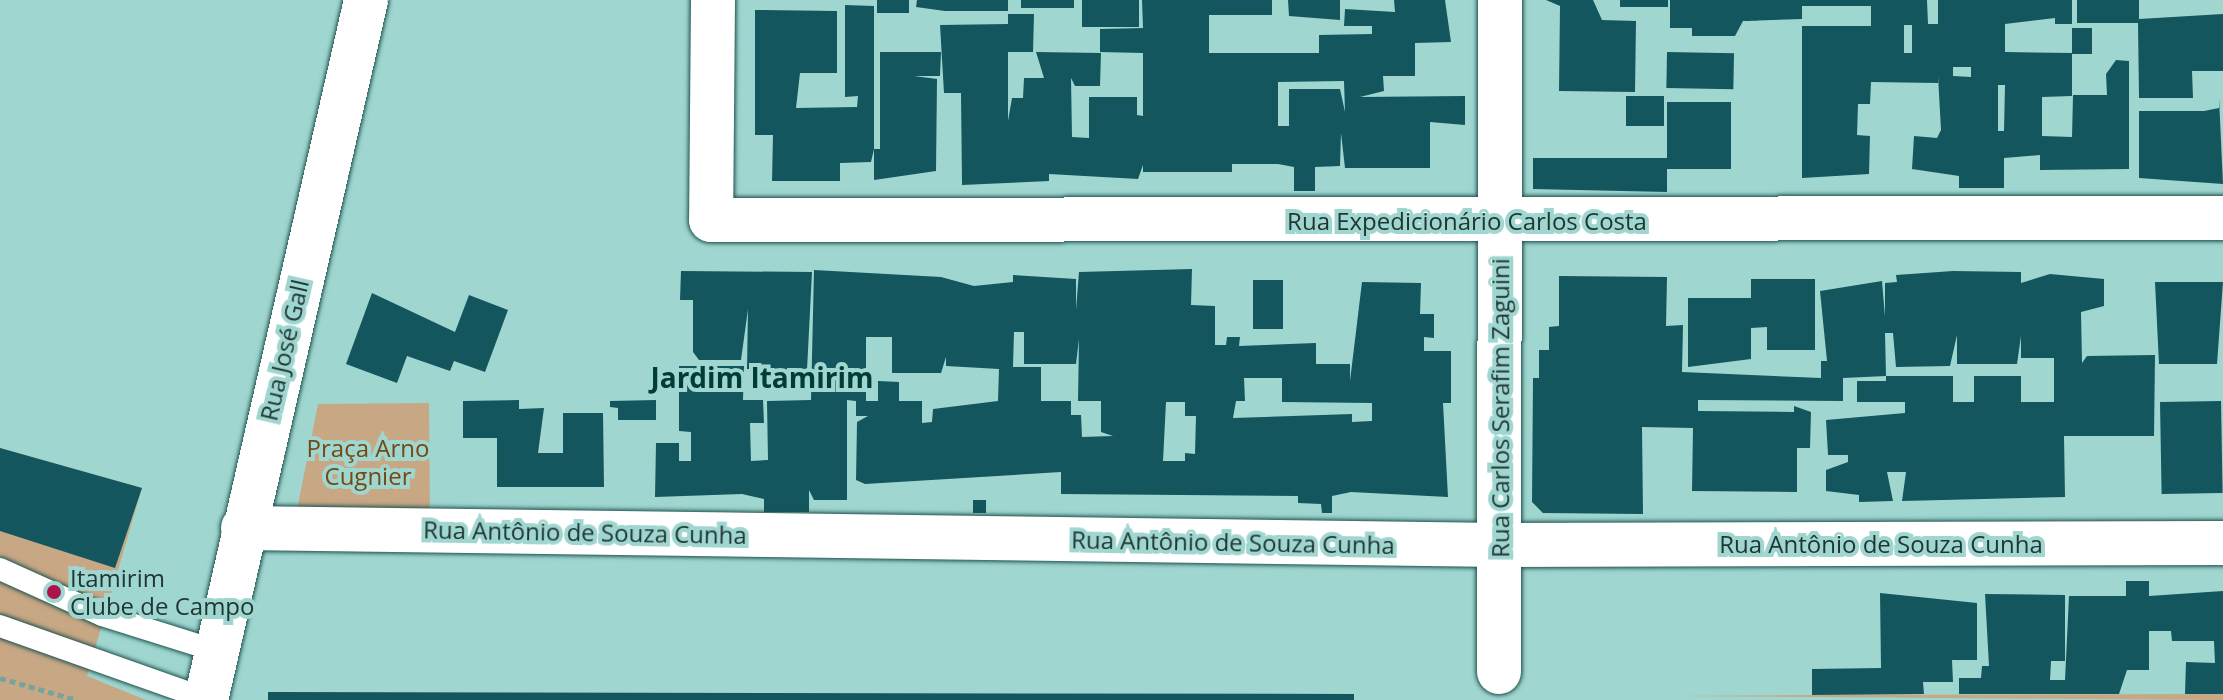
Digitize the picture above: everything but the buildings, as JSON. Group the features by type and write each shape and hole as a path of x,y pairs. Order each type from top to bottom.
{"street":[{"name":"Rua José Gall","path":"206,700 366,0"},
{"name":"Rua Expedicionário Carlos Costa","path":"713,0 711,220 1499,222 2223,218"},
{"name":"Rua Carlos Serafim Zaguini","path":"1499,672 1500,0"},
{"name":"Rua Antônio de Souza Cunha","path":"243,528 1501,545 2223,543"}],"lane":[{"path":"3,575 102,615 217,651"},
{"path":"0,626 206,700"}],"path":[{"path":"0,678 77,700"}],"green space":[{"name":"Praça Arno Cugnier","path":"429,403 430,520 295,520 318,404"},
{"name":"Itamirim Clube de Campo","path":"0,448 142,488 87,676 146,700 0,700"},
{"path":"2223,694 2223,700 1673,696 1812,695"}],"place":[{"name":"Itamirim Clube de Campo","path":"54,592"}],"district":[{"name":"Jardim Itamirim","path":"762,377"}]}
